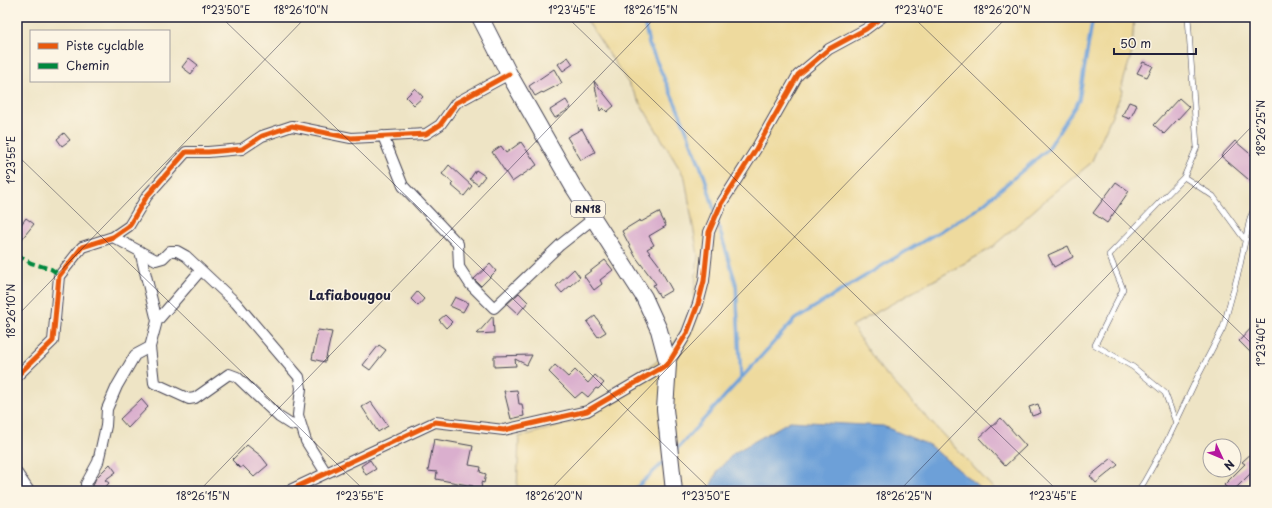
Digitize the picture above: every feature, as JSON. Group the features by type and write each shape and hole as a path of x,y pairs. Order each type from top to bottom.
{"main road":[{"name":"RN18","path":"480,17 509,74 574,188 644,297 659,330 668,364 665,409 674,491"}],"street":[{"path":"288,491 435,422 504,430 587,411 668,364 687,333 698,304 704,281 709,232 720,204 756,149 798,75 830,49 866,30 882,17"},
{"path":"17,376 53,341 59,276 82,247 113,237 129,226 147,196 186,152 242,149 262,136 292,126 351,138 426,134 440,125 456,103 509,74"},
{"path":"383,136 403,186 458,244 459,267 470,284 494,308 560,245 594,218"},
{"path":"113,237 156,260 163,258 170,251 176,251 186,256 236,303 299,377 301,388 298,415 301,426 306,441 326,473"},
{"path":"140,251 157,321"},
{"path":"201,270 157,321 150,347 154,382 189,399 195,398 230,374 237,377 279,417 290,424 301,426"},
{"path":"88,491 86,484 98,462 106,426 107,409 117,386 134,355 150,347"},
{"path":"17,473 29,491"}],"lane":[{"path":"1176,423 1165,393 1133,367 1095,345 1123,289 1109,255 1184,177 1197,147 1188,17"},
{"path":"1184,177 1213,196 1246,240"},
{"path":"1138,491 1176,423 1223,328 1246,240 1250,218 1255,207"}],"sand":[{"path":"583,17 1134,17 1132,52 1121,89 1123,90 1091,163 1048,198 990,249 852,326 881,369 996,491 984,491 929,445 718,470 708,491 517,491 519,437 573,422 655,363 691,326 698,256 685,178 627,81 586,19"}],"water":[{"path":"790,421 883,426 929,445 984,491 708,491 718,470 734,453"}],"building":[{"path":"568,57 573,64 563,71 558,64"},
{"path":"189,58 198,65 191,74 182,67"},
{"path":"1143,62 1153,66 1147,77 1137,73"},
{"path":"554,69 562,83 535,96 529,86"},
{"path":"594,81 614,106 607,112 603,108 600,111"},
{"path":"415,88 423,97 414,105 406,97"},
{"path":"1179,98 1189,107 1164,134 1154,125"},
{"path":"566,100 571,108 555,118 550,110"},
{"path":"1129,102 1137,105 1130,119 1122,116"},
{"path":"582,129 595,152 581,160 567,137"},
{"path":"64,133 70,140 62,146 57,139"},
{"path":"1235,141 1255,158 1255,185 1221,156"},
{"path":"521,142 537,165 512,182 492,152 501,146 506,153"},
{"path":"449,165 472,186 464,196 451,185 453,183 442,174"},
{"path":"476,170 485,176 478,185 470,179"},
{"path":"1116,182 1129,191 1107,223 1093,213"},
{"path":"659,212 666,226 649,236 654,245 647,249 660,266 659,267 672,290 660,297 653,285 656,284 635,256 622,231 640,220 641,222"},
{"path":"26,218 34,224 17,245 17,230"},
{"path":"1068,246 1073,257 1054,267 1048,255"},
{"path":"605,260 613,270 600,280 602,284 594,290 584,276"},
{"path":"490,264 496,271 481,286 474,279"},
{"path":"574,269 580,277 562,293 556,286"},
{"path":"417,292 424,299 418,306 411,299"},
{"path":"519,293 528,302 518,314 507,304"},
{"path":"455,297 468,303 463,312 450,306"},
{"path":"445,315 452,322 446,328 439,320"},
{"path":"493,316 494,333 477,334"},
{"path":"595,316 606,332 598,337 587,322"},
{"path":"1255,324 1255,357 1239,341"},
{"path":"318,330 332,332 325,362 312,359"},
{"path":"379,345 386,350 370,370 363,365"},
{"path":"532,355 527,365 515,359 516,366 494,367 494,356"},
{"path":"555,365 568,377 575,370 588,383 595,375 604,383 598,389 596,388 588,397 582,392 575,398 549,372"},
{"path":"517,390 519,404 522,404 524,416 511,419 504,391"},
{"path":"141,399 148,407 128,428 120,419"},
{"path":"371,402 388,426 378,432 362,407"},
{"path":"1038,404 1041,413 1032,416 1029,407"},
{"path":"1001,418 1026,446 1005,466 979,438"},
{"path":"434,439 473,446 469,465 481,467 480,472 486,474 484,483 481,482 482,491 473,491 473,486 436,479 437,472 428,471"},
{"path":"247,445 261,456 268,465 254,477 243,466 240,468 232,460"},
{"path":"1255,450 1255,469 1233,491 1230,491 1224,485 1231,478 1242,478 1242,467 1245,464 1242,462"},
{"path":"1112,458 1118,465 1096,483 1090,476"},
{"path":"370,460 376,469 366,475 361,466"},
{"path":"110,464 116,472 105,480 109,483 102,491 97,491 93,485 96,478"}],"waterway":[{"path":"643,17 649,44 680,114 705,178 715,213"},
{"path":"675,451 795,319 976,210 1048,149 1079,100 1093,17"},
{"path":"717,221 736,284 741,379"},
{"path":"633,491 666,460"}],"marked path":[{"path":"17,255 31,263 51,269 60,275"}],"cycle path":[{"path":"288,491 435,422 504,430 587,411 668,364 687,333 698,304 704,281 709,232 721,204 756,149 798,75 829,49 866,29 882,17"},
{"path":"17,376 53,341 59,276 82,247 113,237 129,226 147,196 186,152 242,149 262,136 292,126 351,138 426,134 440,125 456,103 509,74"}],"district":[{"name":"Lafiabougou","path":"350,295"}]}
